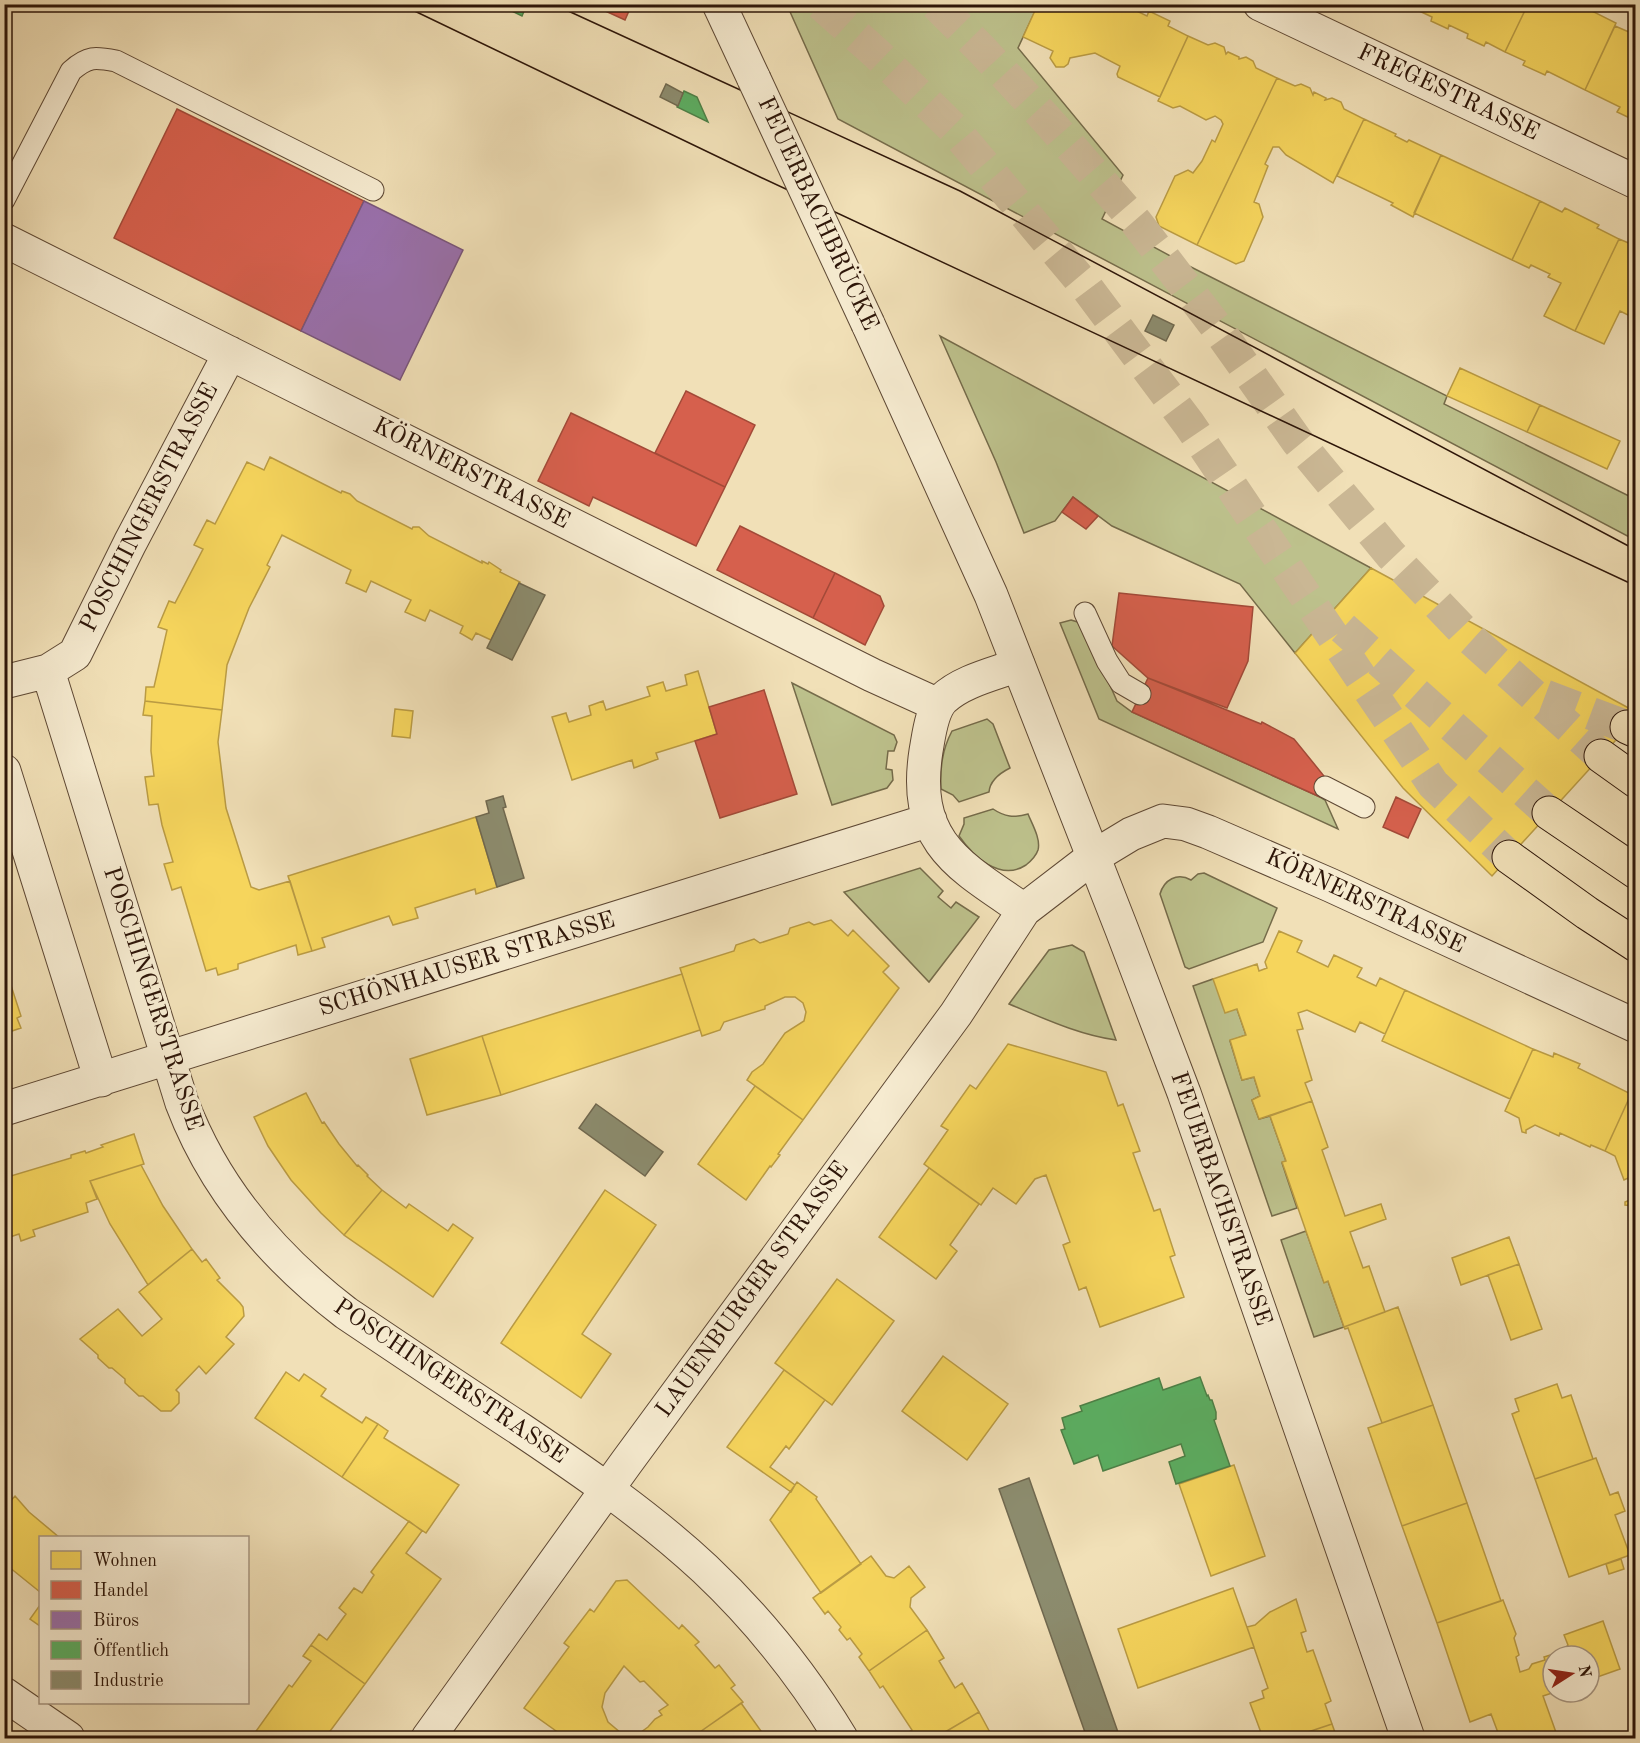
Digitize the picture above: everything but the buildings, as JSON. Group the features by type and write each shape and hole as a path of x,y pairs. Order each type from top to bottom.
{"highway":[{"path":"1600,756 1635,781"},
{"path":"1549,813 1635,872"},
{"path":"1509,857 1635,945"}],"street":[{"name":"FEUERBACHBRÜCKE","path":"719,4 914,423"},
{"name":"FREGESTRASSE","path":"1260,4 1635,182"},
{"name":"KÖRNERSTRASSE","path":"4,240 861,670 938,705"},
{"name":"POSCHINGERSTRASSE","path":"230,353 130,543 75,654 48,671 192,1130 221,1182 254,1228 296,1272 346,1313 607,1490 676,1542 736,1600 775,1646 822,1707 841,1738"},
{"name":"FEUERBACHSTRASSE","path":"914,423 991,595 1184,1093 1408,1738"},
{"path":"1018,665 954,691 938,705 927,744 923,771 924,797 930,820 951,857 963,868 1024,910"},
{"path":"4,682 48,671"},
{"path":"4,771 101,1080"},
{"name":"SCHÖNHAUSER STRASSE","path":"4,1109 930,820"},
{"name":"KÖRNERSTRASSE","path":"1093,857 1131,834 1163,821 1186,824 1252,850 1330,885 1635,1026"},
{"name":"LAUENBURGER STRASSE","path":"428,1738 956,1014 1024,910 1093,857"},
{"path":"4,1694 69,1738"}],"lane":[{"path":"4,200 71,71 82,61 96,57 116,61 373,190"},
{"path":"1086,613 1107,661 1121,683 1140,694"},
{"path":"1324,787 1364,807"}],"green space":[{"path":"787,5 1038,5 1018,48 1123,175 1102,219 1187,265 1447,396 1444,404 1635,499 1635,540 838,119"},
{"path":"940,336 1371,568 1295,653 1240,584 1112,526 1073,497 1055,521 1024,533 996,462"},
{"path":"1071,620 1081,623 1085,629 1117,701 1132,712 1320,797 1325,800 1338,829 1099,719 1060,623"},
{"path":"792,683 894,735 897,742 894,751 888,751 886,769 892,770 893,780 887,788 832,805"},
{"path":"987,719 993,724 1010,768 996,777 989,792 959,802 953,795 941,789 941,766 946,745 952,731"},
{"path":"993,809 1010,816 1028,814 1039,846 1036,854 1026,865 1016,869 997,869 979,858 959,836 964,818"},
{"path":"920,868 943,891 938,897 951,908 956,902 979,917 929,982 844,892"},
{"path":"1204,873 1277,908 1263,942 1189,969 1185,967 1160,894 1168,881 1176,877 1191,880 1198,874"},
{"path":"1072,945 1084,952 1116,1040 1075,1030 1009,1004 1049,950"},
{"path":"1213,979 1237,1009 1246,1035 1230,1041 1242,1080 1254,1077 1260,1096 1252,1100 1259,1119 1270,1116 1286,1161 1282,1163 1297,1208 1272,1216 1193,986"},
{"path":"1306,1231 1324,1282 1328,1281 1344,1327 1314,1337 1281,1240"}],"tunnel":[{"path":"821,4 877,54 953,128 1087,288 1189,424 1433,784 1509,857"},
{"path":"936,4 1048,121 1136,222 1218,329 1297,441 1391,555 1470,638 1601,756"},
{"path":"1343,628 1549,813"},
{"path":"1545,696 1627,727"}],"tram line":[{"path":"400,4 760,177 1636,586"},
{"path":"553,4 960,191 1636,550"}]}
